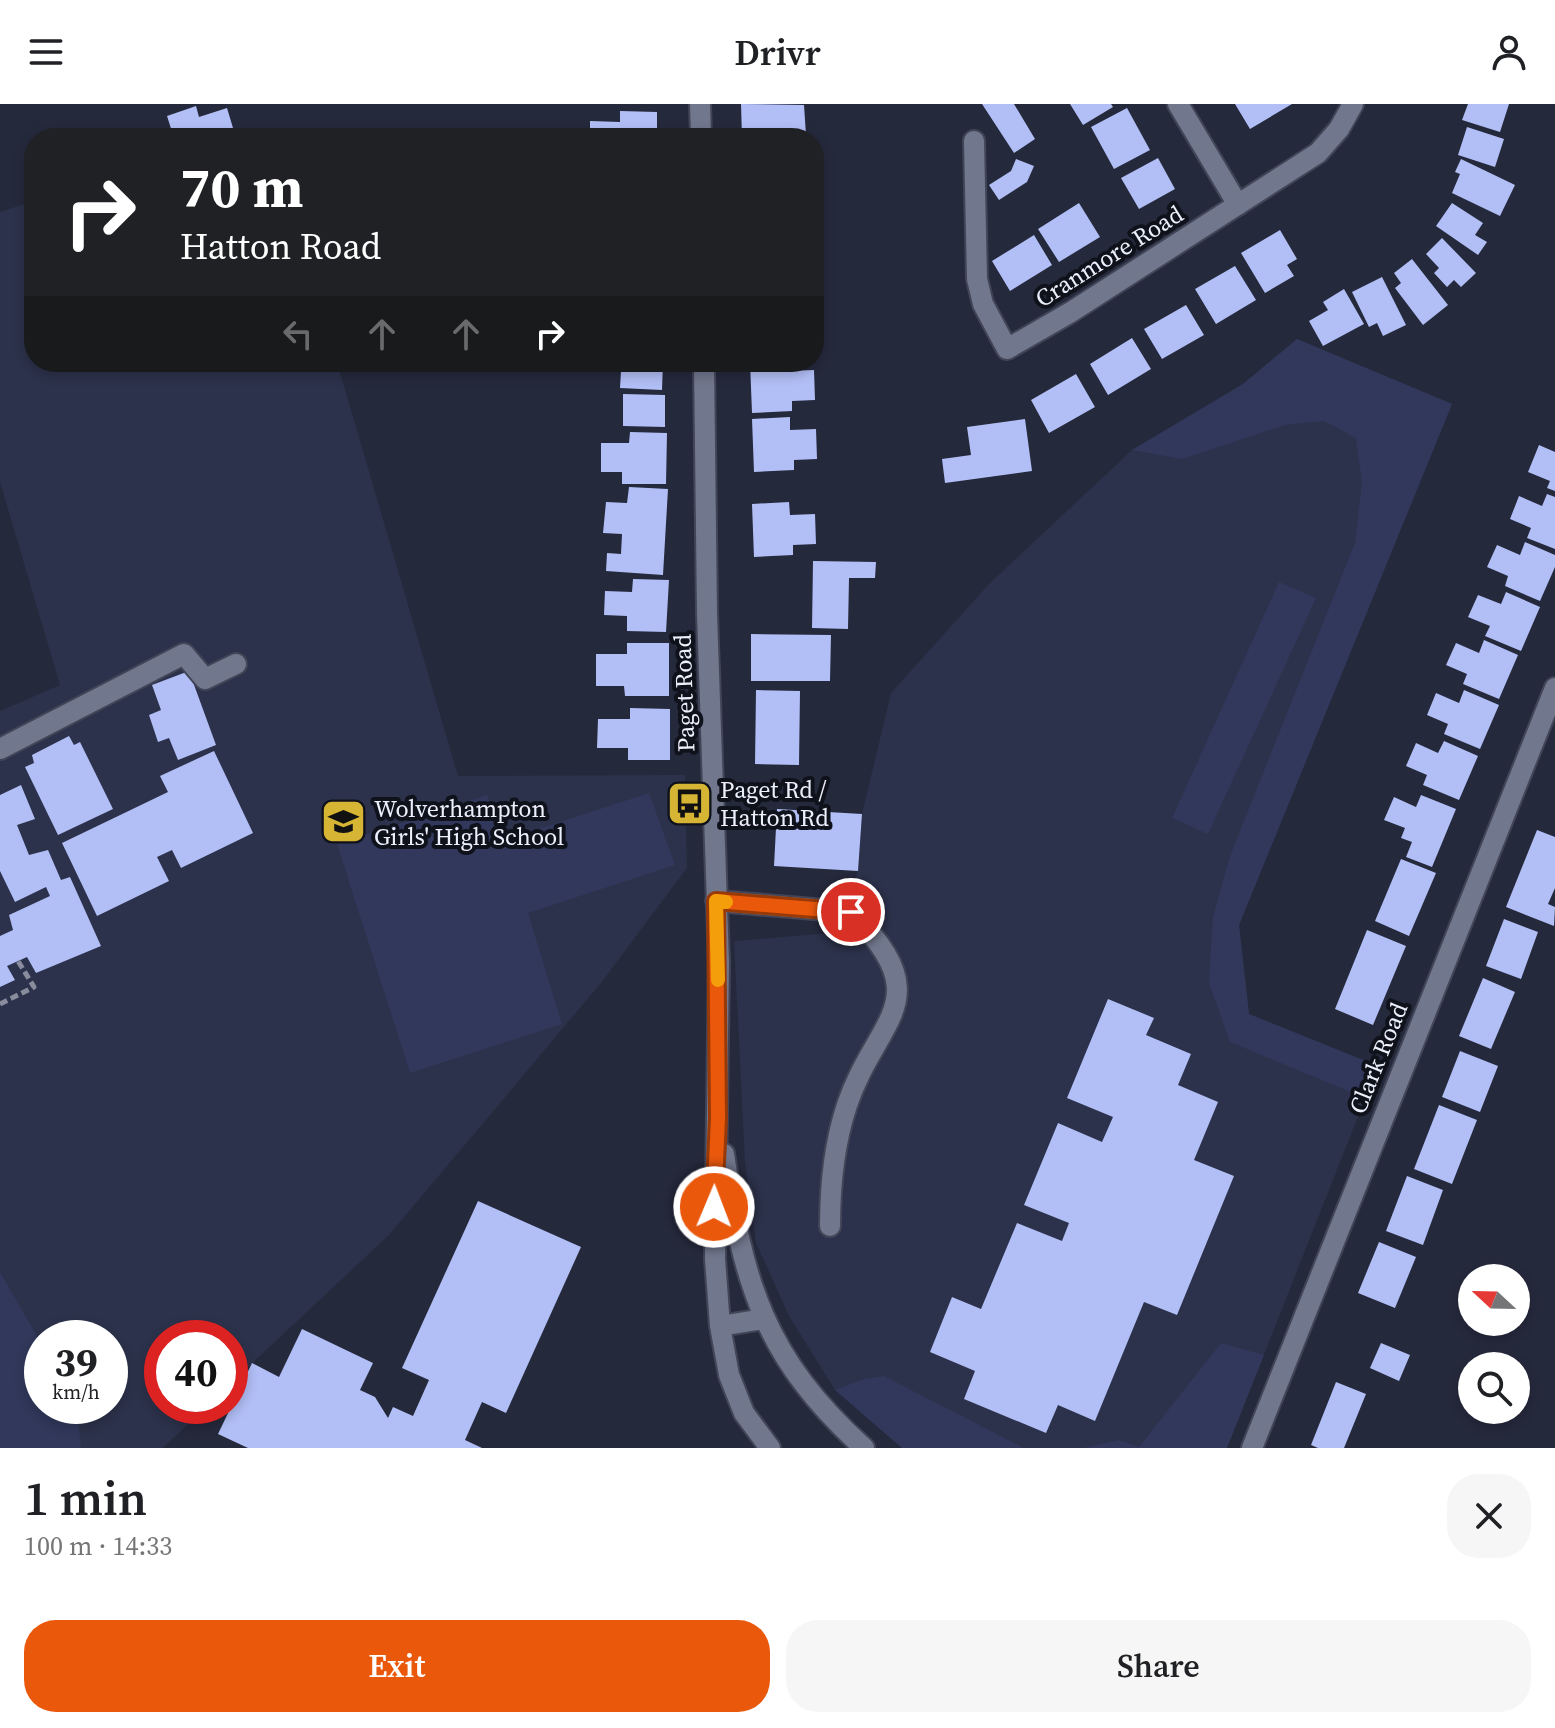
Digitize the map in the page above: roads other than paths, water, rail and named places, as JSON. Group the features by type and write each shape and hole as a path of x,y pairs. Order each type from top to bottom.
{"street":[{"path":"700,104 701,128"},
{"path":"1178,104 1238,205"},
{"name":"Cranmore Road","path":"974,141 977,279 983,304 1007,349 1318,153 1339,129 1353,104"},
{"name":"Paget Road","path":"704,372 716,901 718,1118 714,1181 720,1326 729,1375 744,1413 770,1448"},
{"path":"0,749 184,654 205,679 236,664"},
{"name":"Clark Road","path":"1252,1448 1555,688"},
{"path":"716,901 851,912 885,949 894,978 897,1009 847,1104 832,1167 830,1226"},
{"name":"Paget Road","path":"718,1118 744,1268 763,1319 807,1389 864,1448"},
{"path":"720,1326 763,1319"}],"place":[{"name":"Paget Rd / Hatton Rd","path":"689,803"},
{"name":"Wolverhampton Girls' High School","path":"343,822"}]}
